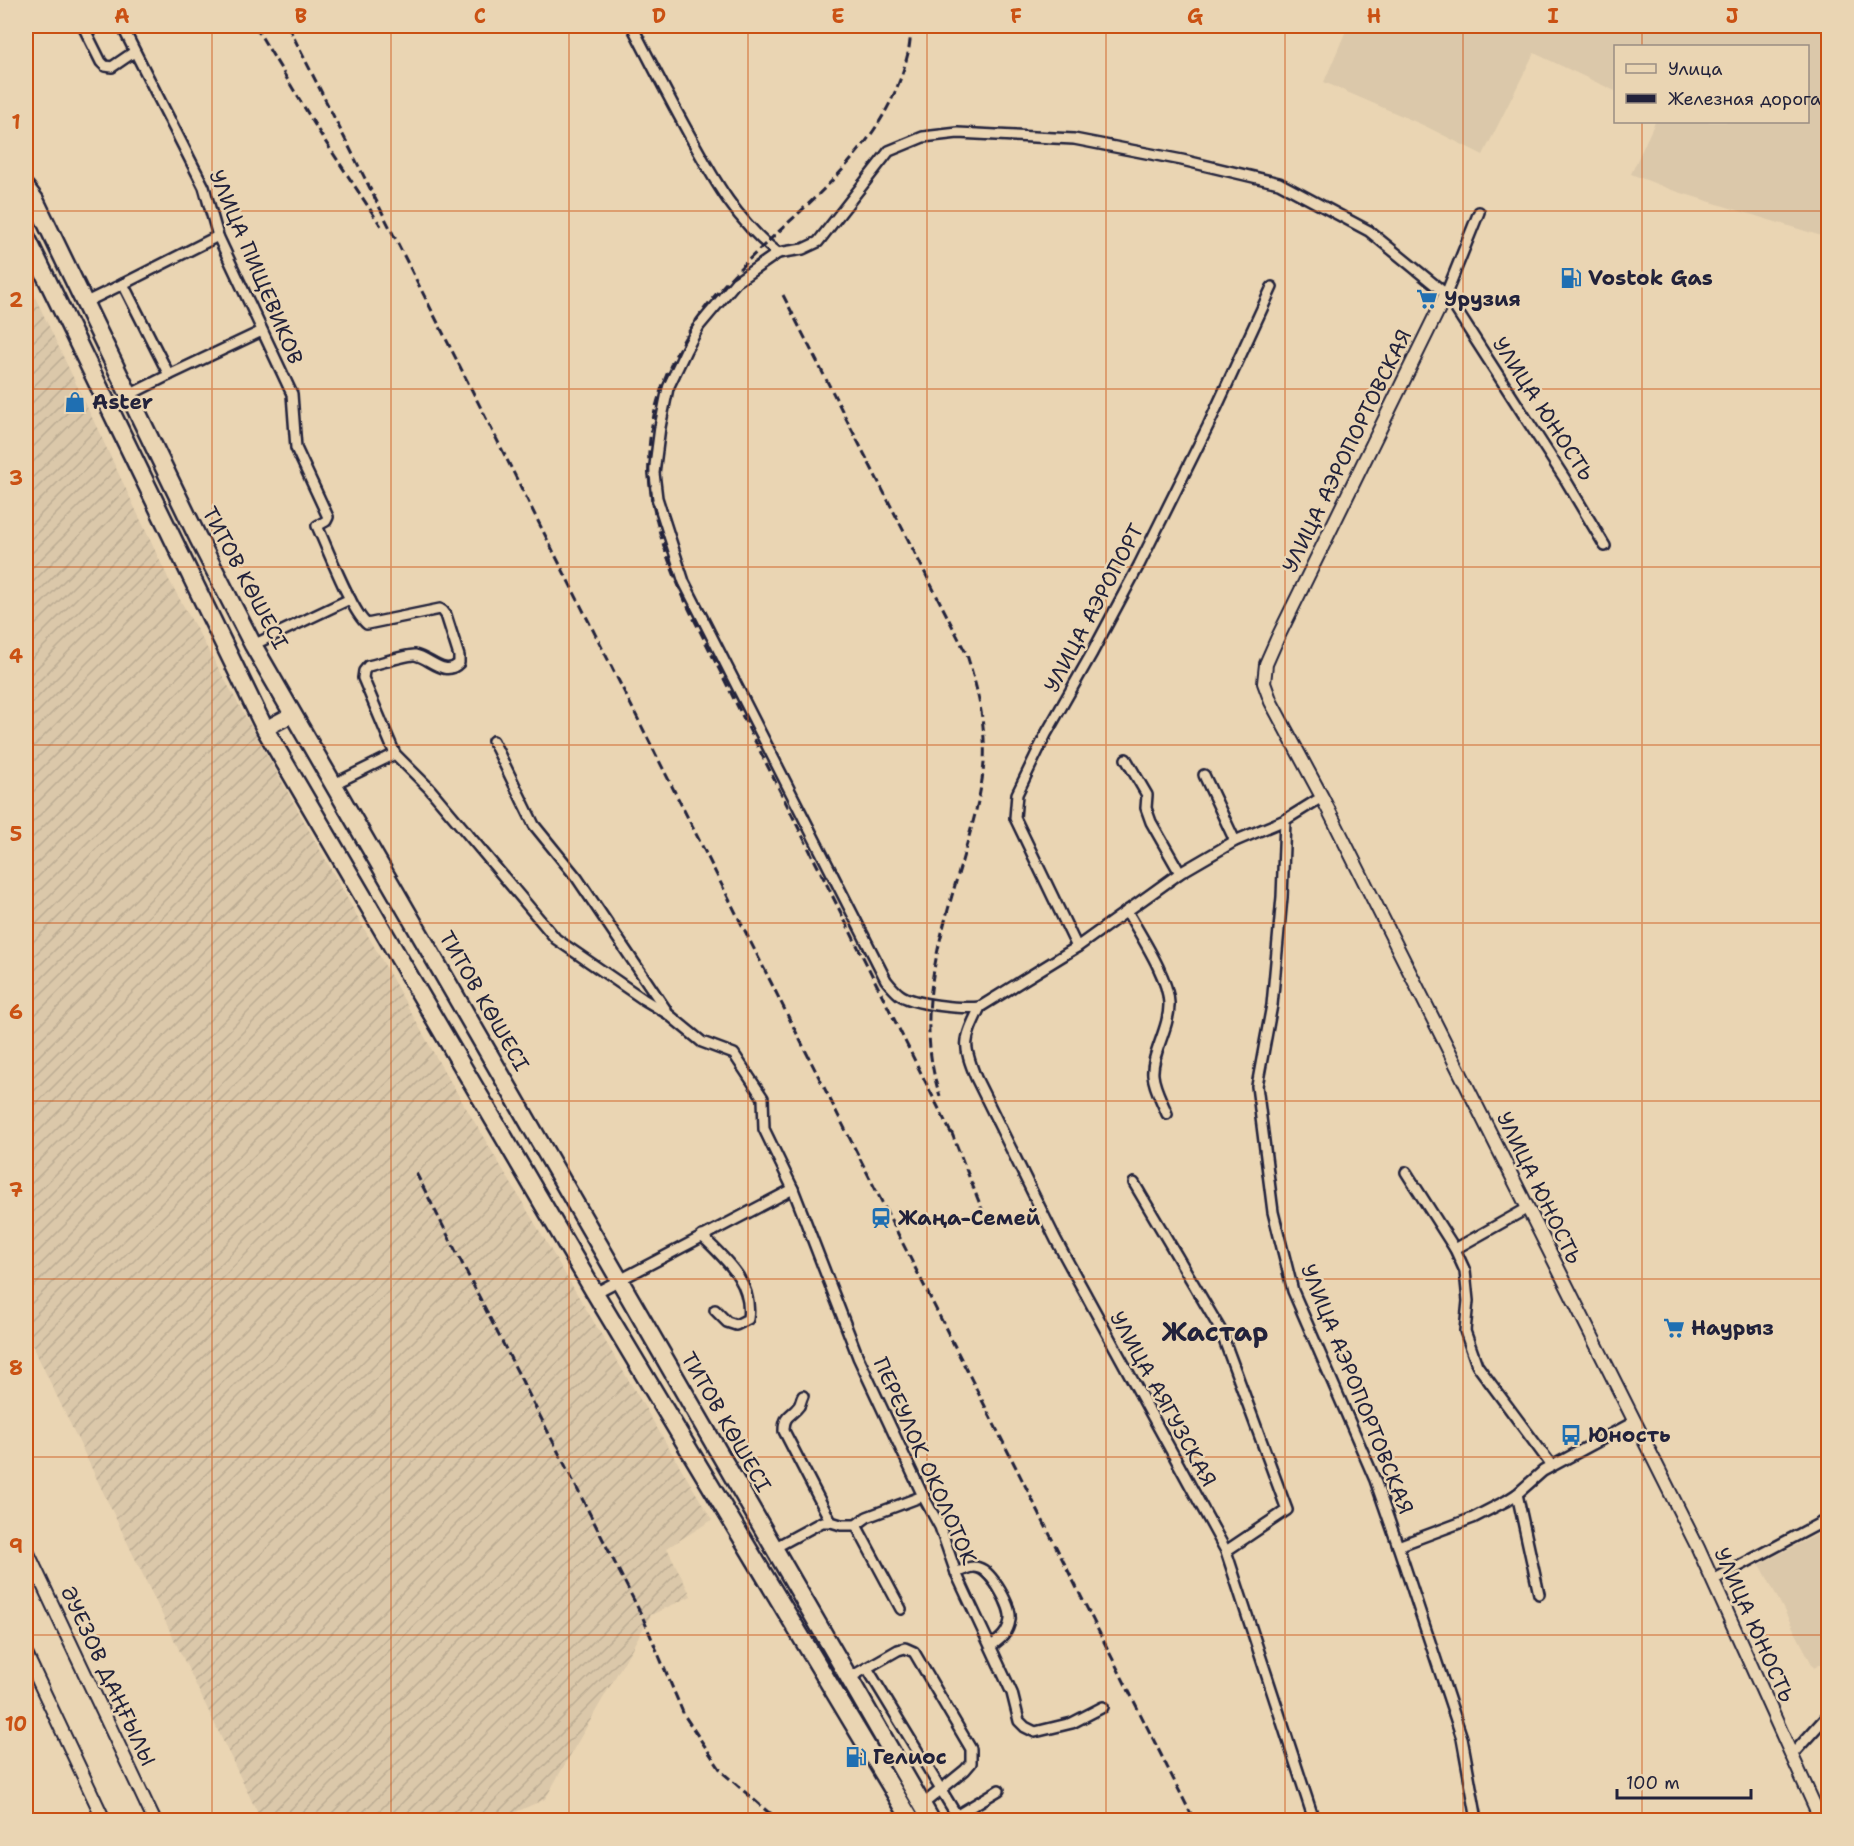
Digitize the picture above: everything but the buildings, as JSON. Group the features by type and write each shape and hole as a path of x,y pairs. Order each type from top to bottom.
{"highway":[{"name":"ТИТОВ КӨШЕСІ","path":"29,198 84,303 198,538 254,645 931,1821"},
{"path":"26,236 265,729 595,1293 911,1821"}],"main road":[{"path":"265,729 293,714"},
{"path":"880,1770 896,1759"}],"street":[{"path":"83,26 105,66 112,67 134,52"},
{"name":"УЛИЦА ПИЩЕВИКОВ","path":"122,26 204,187 218,236 292,394 296,448 328,517 318,526 350,598"},
{"path":"632,26 716,185 744,223 778,253 736,282 699,326 686,350 668,388 660,427 654,473 657,498 684,582 886,980 901,996 963,1009 980,1007 1077,947 1180,873 1235,841 1285,820 1322,797"},
{"name":"УЛИЦА ЮНОСТЬ","path":"778,253 803,249 818,242 889,151 923,136 958,133 1074,139 1182,160 1279,183 1369,231 1446,294 1565,479 1605,546"},
{"name":"УЛИЦА АЭРОПОРТОВСКАЯ","path":"1276,639 1446,294 1479,212"},
{"path":"84,303 218,236"},
{"path":"123,284 169,375"},
{"name":"УЛИЦА АЭРОПОРТ","path":"1077,947 1015,818 1017,794 1046,734 1139,565 1208,426 1272,287"},
{"path":"129,395 262,331"},
{"path":"254,645 350,598 362,620 367,624 440,609 443,611 459,656 459,663 455,667 444,669 414,655 368,666 364,671 363,678 395,754 429,788 556,939 668,1014"},
{"name":"УЛИЦА ЮНОСТЬ","path":"1276,639 1266,664 1264,683 1271,702 1322,797 1713,1580 1821,1821"},
{"path":"492,741 534,825 577,878 668,1014"},
{"path":"334,784 395,754"},
{"path":"1126,759 1147,795 1146,808 1151,822 1180,873"},
{"path":"1204,775 1235,841"},
{"name":"УЛИЦА АЭРОПОРТОВСКАЯ","path":"1285,820 1282,897 1272,1005 1257,1086 1273,1212 1293,1291 1375,1480 1398,1546 1462,1738 1476,1821"},
{"path":"1127,912 1163,980 1169,1002 1164,1036 1153,1065 1157,1092 1167,1114"},
{"name":"УЛИЦА АЯГУЗСКАЯ","path":"980,1007 967,1034 966,1053 976,1078 1056,1240 1226,1551 1314,1821"},
{"name":"ПЕРЕУЛОК ОКОЛОТОК","path":"668,1014 702,1042 734,1054 763,1098 764,1129 793,1189 858,1357 923,1496 940,1527 956,1573 1012,1694 1019,1721 1035,1732 1072,1723 1103,1707"},
{"path":"1406,1172 1455,1249 1466,1271 1468,1301 1465,1331 1477,1365 1552,1466"},
{"path":"1134,1183 1220,1329 1287,1510 1226,1551"},
{"path":"595,1293 793,1189"},
{"path":"1455,1249 1528,1208"},
{"path":"702,1236 740,1277 746,1290 748,1320 736,1325 727,1322 715,1310"},
{"path":"802,1396 799,1406 789,1414 784,1424 784,1431 831,1522"},
{"path":"1398,1546 1473,1518 1516,1494 1543,1471 1634,1422"},
{"path":"1516,1494 1539,1594"},
{"path":"774,1548 822,1522 856,1525 867,1517 923,1496"},
{"path":"1713,1580 1828,1519"},
{"path":"856,1525 901,1610"},
{"name":"ӘУЕЗОВ ДАҢҒЫЛЫ","path":"26,1550 154,1821"},
{"path":"956,1573 970,1567 981,1568 988,1573 1004,1599 1011,1618 1003,1637 991,1646"},
{"path":"849,1678 897,1650 905,1648 914,1652 971,1749 970,1763 965,1770 922,1805"},
{"path":"26,1654 104,1821"},
{"path":"867,1668 941,1789 953,1818 999,1790"},
{"path":"1791,1756 1828,1715"}],"shaded area":[{"path":"1348,26 1828,26 1828,238 1672,190 1631,174 1655,123 1809,123 1809,45 1614,45 1614,91 1534,53 1483,155 1423,125 1324,82"},
{"path":"26,278 169,580 441,1066 712,1520 667,1548 691,1596 651,1615 545,1799 499,1820 261,1820 26,1332"},
{"path":"1828,1529 1828,1660 1814,1668 1760,1564"}],"railway":[{"path":"255,26 321,135 381,226"},
{"path":"288,26 1194,1820"},
{"path":"912,26 908,53 895,93 877,125 856,154 831,181 725,284 708,304 680,347 659,396 649,447 649,473 662,540 686,603 953,1137"},
{"path":"783,295 967,655 975,681 984,735 981,784 972,826 940,939 930,1001 929,1033 932,1064 940,1096"},
{"path":"951,1131 985,1217"},
{"path":"416,1173 643,1618 684,1715 722,1772 768,1812 789,1820"}],"place":[{"name":"Vostok Gas","path":"1571,278"},
{"name":"Урузия","path":"1427,299"},
{"name":"Aster","path":"75,402"},
{"name":"Жаңа-Семей","path":"881,1218"},
{"name":"Наурыз","path":"1674,1328"},
{"name":"Юность","path":"1571,1435"},
{"name":"Гелиос","path":"856,1757"}],"district":[{"name":"Жастар","path":"1215,1332"}]}
